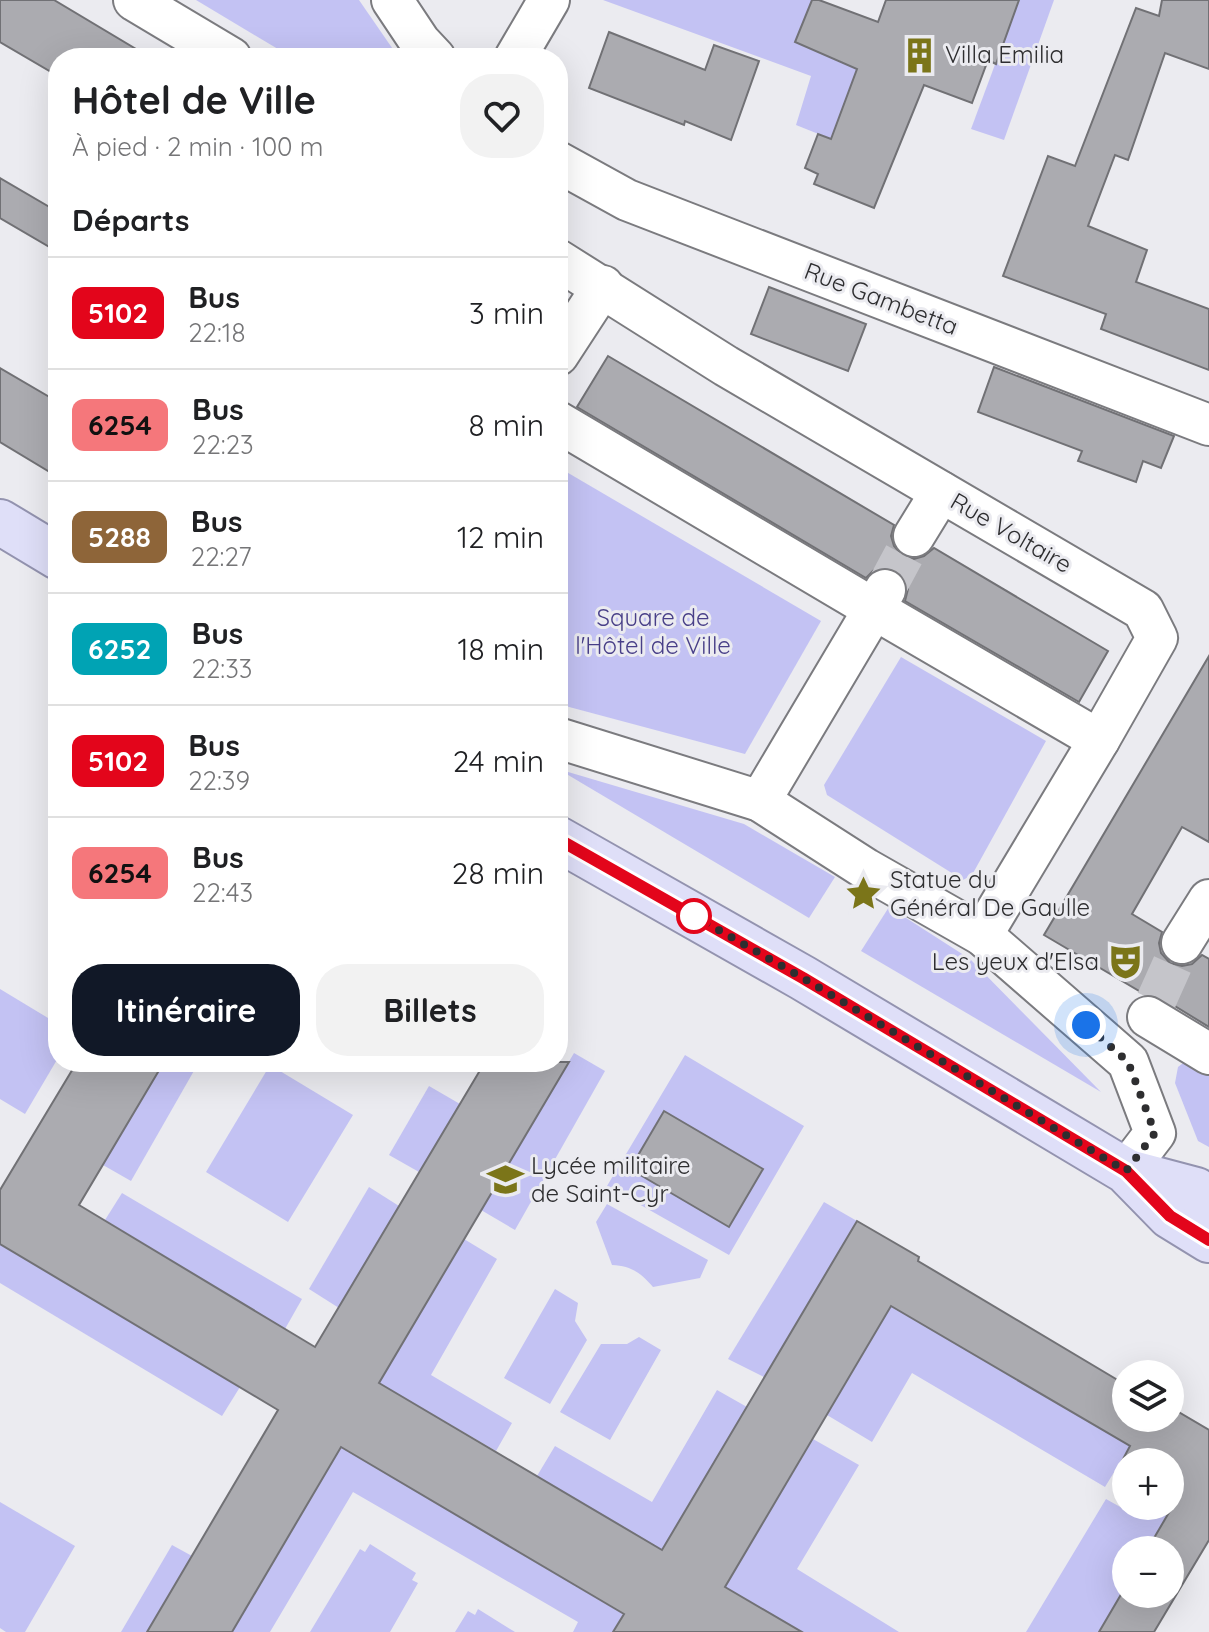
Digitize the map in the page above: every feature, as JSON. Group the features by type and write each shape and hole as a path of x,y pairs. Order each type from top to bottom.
{"main road":[{"path":"0,493 48,517"},
{"path":"0,522 48,551"},
{"path":"568,845 803,978 1126,1171 1170,1216 1209,1240"},
{"path":"1126,1171 1196,1190 1209,1198"}],"street":[{"path":"134,0 214,48"},
{"path":"392,0 426,48"},
{"path":"521,48 549,0"},
{"name":"Rue Gambetta","path":"568,168 627,200 1209,425"},
{"name":"Rue Voltaire","path":"568,266 726,366 1143,610 1157,638 982,935"},
{"path":"568,340 603,286"},
{"path":"568,428 879,600 1099,740"},
{"path":"914,536 941,492"},
{"path":"760,801 879,600"},
{"path":"568,741 760,801 866,869 982,935 1128,1062 1155,1133 1126,1171"},
{"path":"1182,943 1209,900"},
{"path":"1128,1062 1152,1009 1209,1054"}],"green space":[{"path":"196,0 359,0 392,48 276,48"},
{"path":"603,0 812,0 922,85 900,145 838,121 831,139 796,125 811,76"},
{"path":"1019,0 1054,0 1004,140 971,129"},
{"name":"Square de l'Hôtel de Ville","path":"568,473 821,621 745,754 568,707"},
{"path":"901,657 1046,741 972,875 963,880 827,795 824,785"},
{"path":"568,772 744,824 835,877 809,918 568,775"},
{"path":"889,907 970,959 1101,1092 861,951"},
{"path":"0,989 48,1018 50,1072 25,1114 0,1099"},
{"path":"574,1053 605,1071 515,1230 481,1210 563,1072 568,1072 568,1063"},
{"path":"685,1055 804,1126 729,1255 607,1186","holes":["664,1111 762,1168 729,1227 630,1169"]},
{"path":"1187,1060 1209,1073 1209,1147 1198,1141 1175,1083 1178,1067"},
{"path":"158,1072 193,1072 131,1181 103,1165"},
{"path":"266,1072 282,1072 353,1115 288,1222 206,1172"},
{"path":"429,1086 460,1104 419,1172 389,1155"},
{"path":"369,1187 399,1206 339,1308 309,1289"},
{"path":"122,1193 302,1299 285,1329 105,1220"},
{"path":"824,1202 857,1221 764,1377 728,1359"},
{"path":"607,1204 708,1260 700,1278 653,1287 635,1271 612,1265 596,1222"},
{"path":"464,1239 497,1259 431,1375 512,1423 496,1451 379,1383"},
{"path":"0,1244 240,1387 222,1416 0,1283"},
{"path":"555,1289 578,1303 575,1321 587,1340 550,1404 504,1378"},
{"path":"891,1306 1130,1446 1112,1448 1112,1476 1105,1487 912,1373 872,1442 827,1415"},
{"path":"639,1337 661,1350 610,1440 560,1412 601,1344 627,1344"},
{"path":"717,1390 747,1407 662,1550 537,1476 555,1446 652,1502"},
{"path":"813,1439 859,1465 797,1569 899,1632 802,1632 725,1587"},
{"path":"341,1447 623,1614 613,1632 573,1632 578,1622 353,1492 270,1632 232,1632"},
{"path":"1106,1499 1112,1502 1112,1520 1165,1520 1155,1536 1112,1536 1113,1608 1099,1632 1026,1632"},
{"path":"0,1502 75,1546 25,1632 6,1632 0,1628"},
{"path":"370,1544 416,1573 412,1580 418,1583 390,1632 310,1632 360,1549 365,1552"},
{"path":"172,1545 192,1556 147,1632 121,1632"},
{"path":"478,1609 515,1632 455,1632 468,1611 475,1615"}],"building":[{"path":"0,0 54,0 134,48 48,48 48,70 0,42"},
{"path":"812,0 878,22 886,0 1019,0 996,64 988,60 972,103 924,85 874,208 814,184 818,174 805,168 818,134 831,139 857,69 795,42"},
{"path":"1162,0 1209,0 1209,69 1165,53 1128,160 1115,155 1088,226 1147,250 1136,282 1209,309 1209,370 1101,329 1106,314 1003,276 1048,156 1075,166 1136,8 1159,16"},
{"path":"609,32 705,70 714,45 759,61 731,140 589,88"},
{"path":"0,178 48,206 48,246 0,218"},
{"path":"769,287 866,324 848,371 751,334"},
{"path":"608,356 894,525 891,536 894,546 903,556 914,559 934,548 1108,651 1079,702 905,601 908,589 905,579 897,571 884,567 874,570 866,578 577,407"},
{"path":"994,367 1174,436 1161,468 1143,461 1136,482 1078,461 1082,451 978,412"},
{"path":"0,368 48,396 48,471 0,442"},
{"path":"1209,656 1209,842 1182,827 1132,914 1162,932 1159,943 1161,953 1170,963 1182,966 1192,964 1202,955 1209,959 1209,1027 1160,997 1146,995 1044,935"},
{"path":"71,1072 158,1072 79,1205 315,1347 479,1072 563,1072 379,1383 662,1550 857,1221 1112,1377 1112,1432 1184,1432 1184,1415 1209,1430 1209,1540 1184,1582 1184,1536 1155,1536 1165,1520 1184,1520 1184,1448 1129,1448 891,1306 725,1587 802,1632 613,1632 624,1614 341,1447 232,1632 147,1632 278,1410 0,1244 0,1190"},
{"path":"664,1111 763,1169 729,1227 630,1169"},
{"path":"1113,1608 1168,1608 1154,1632 1099,1632"}],"tunnel":[{"path":"885,590 914,536"},
{"path":"1156,1001 1182,943"}],"bus line":[{"name":"5102","path":"568,845 803,978 1126,1171 1170,1216 1209,1240"}],"place":[{"name":"Villa Emilia","path":"919,55"},
{"name":"Statue du Général De Gaulle","path":"864,894"},
{"name":"Les yeux d'Elsa","path":"1125,962"},
{"name":"Lycée militaire de Saint-Cyr","path":"505,1180"}],"route":[{"path":"694,916 1126,1171 1155,1133 1128,1062 1086,1025"}]}
